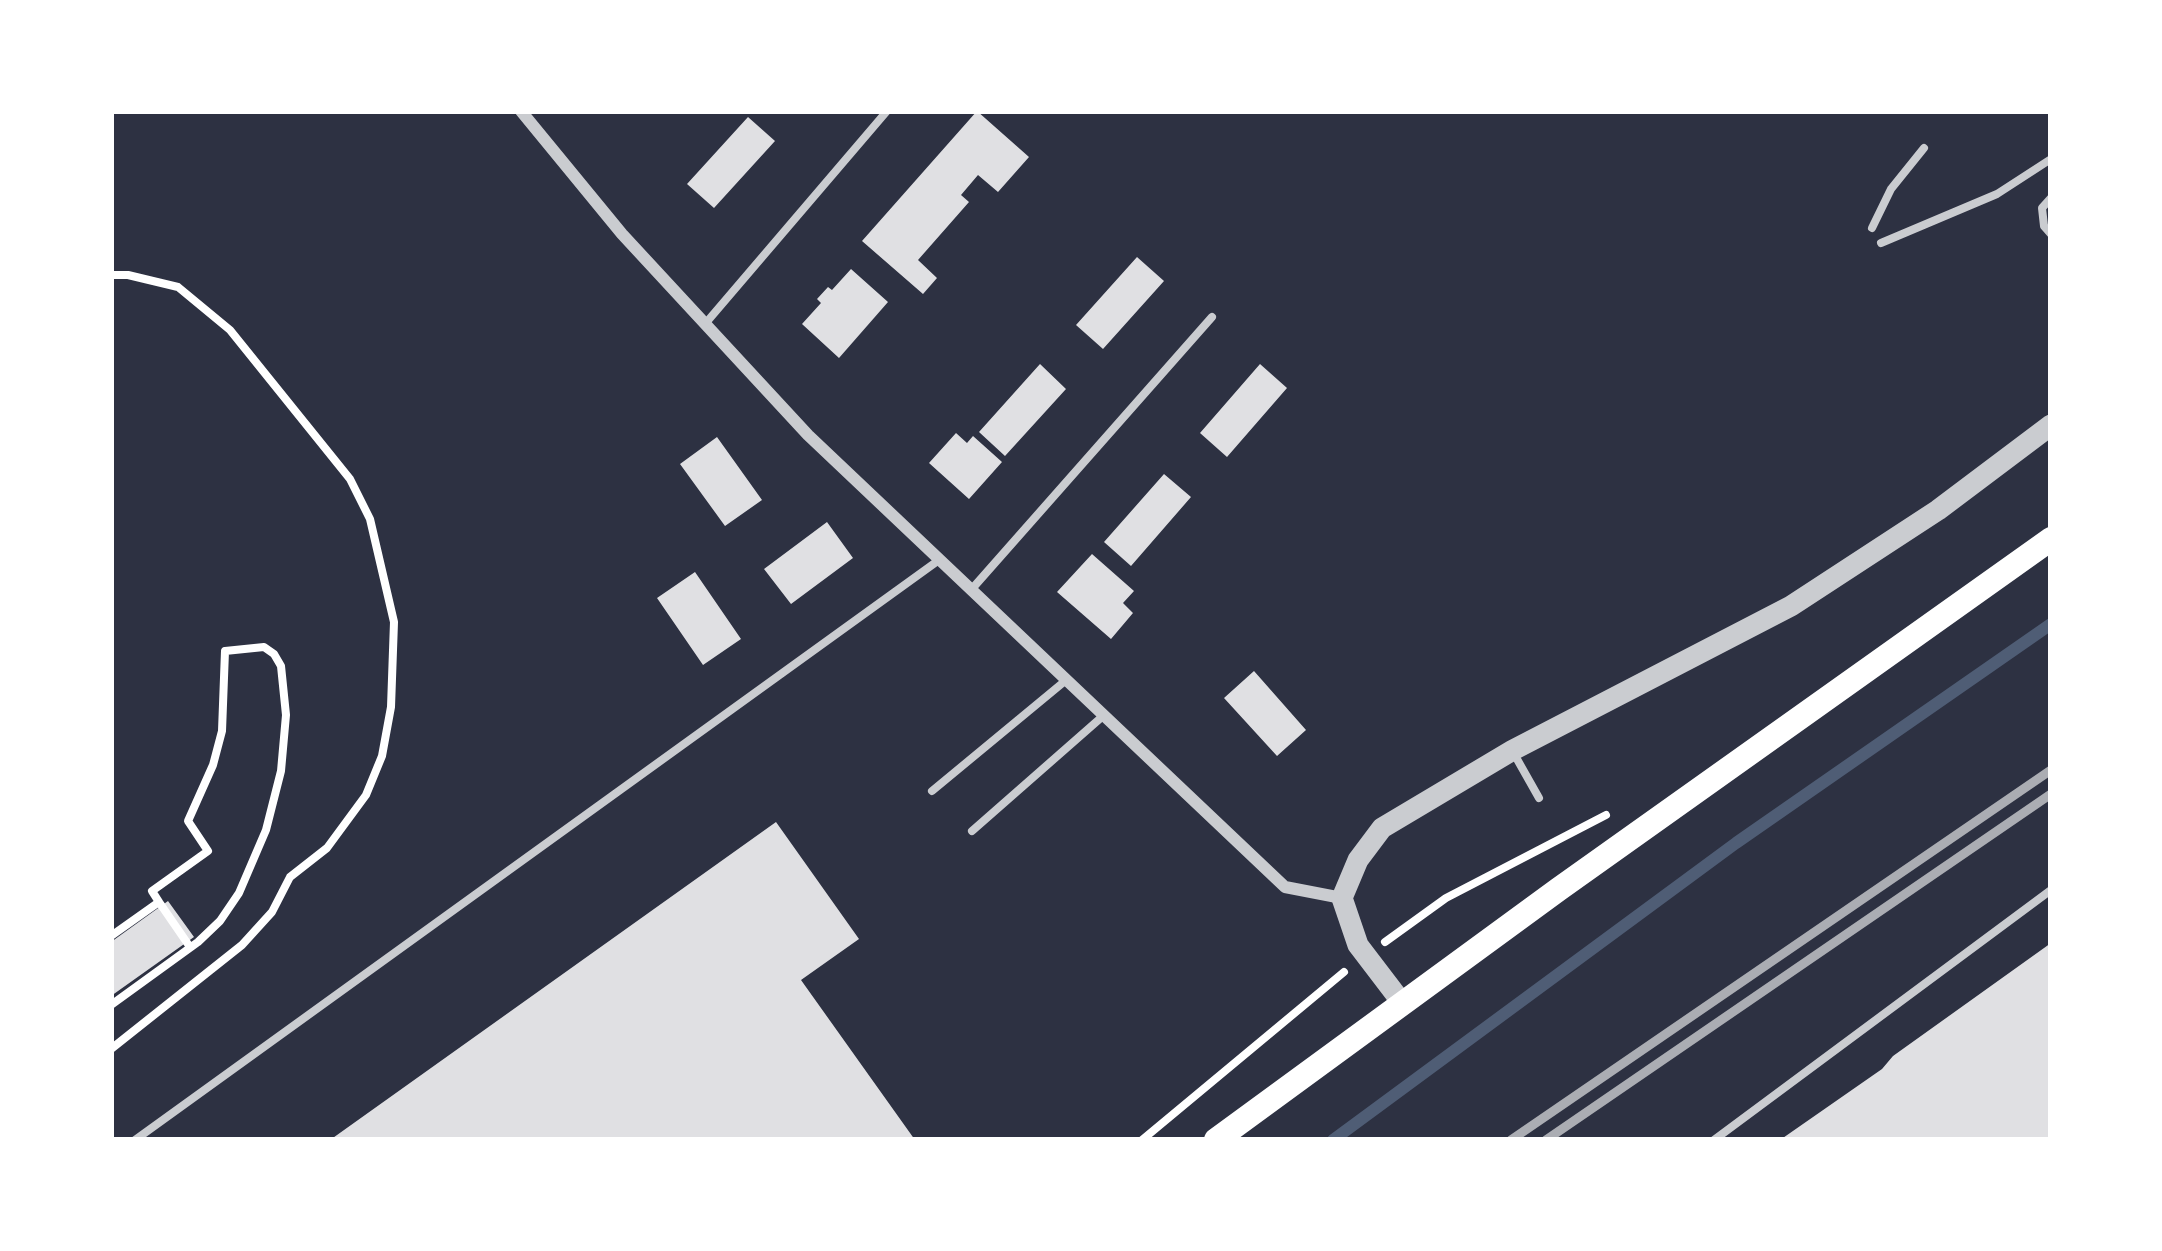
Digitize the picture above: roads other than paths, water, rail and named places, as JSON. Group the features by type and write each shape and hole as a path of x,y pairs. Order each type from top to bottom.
{"main road":[{"path":"1216,1140 2051,539"}],"street":[{"path":"521,111 608,218 808,435 1285,887 1342,898"},
{"path":"1403,1004 1358,945 1342,898 1358,860 1382,828 1513,750 1791,606 1938,509 2051,425"}],"lane":[{"path":"704,325 887,111"},
{"path":"1872,228 1892,189 1924,148"},
{"path":"1882,243 1997,194 2051,159"},
{"path":"2051,198 2042,208 2044,226 2051,234"},
{"path":"971,591 1212,317"},
{"path":"135,1140 939,560"},
{"path":"932,790 1066,680"},
{"path":"972,831 1105,715"},
{"path":"1513,750 1539,798"},
{"path":"1714,1140 2051,890"}],"waterway":[{"path":"1333,1140 1736,843 2051,624"}],"railway":[{"path":"1511,1140 2051,770"},
{"path":"1546,1140 2051,794"}]}
